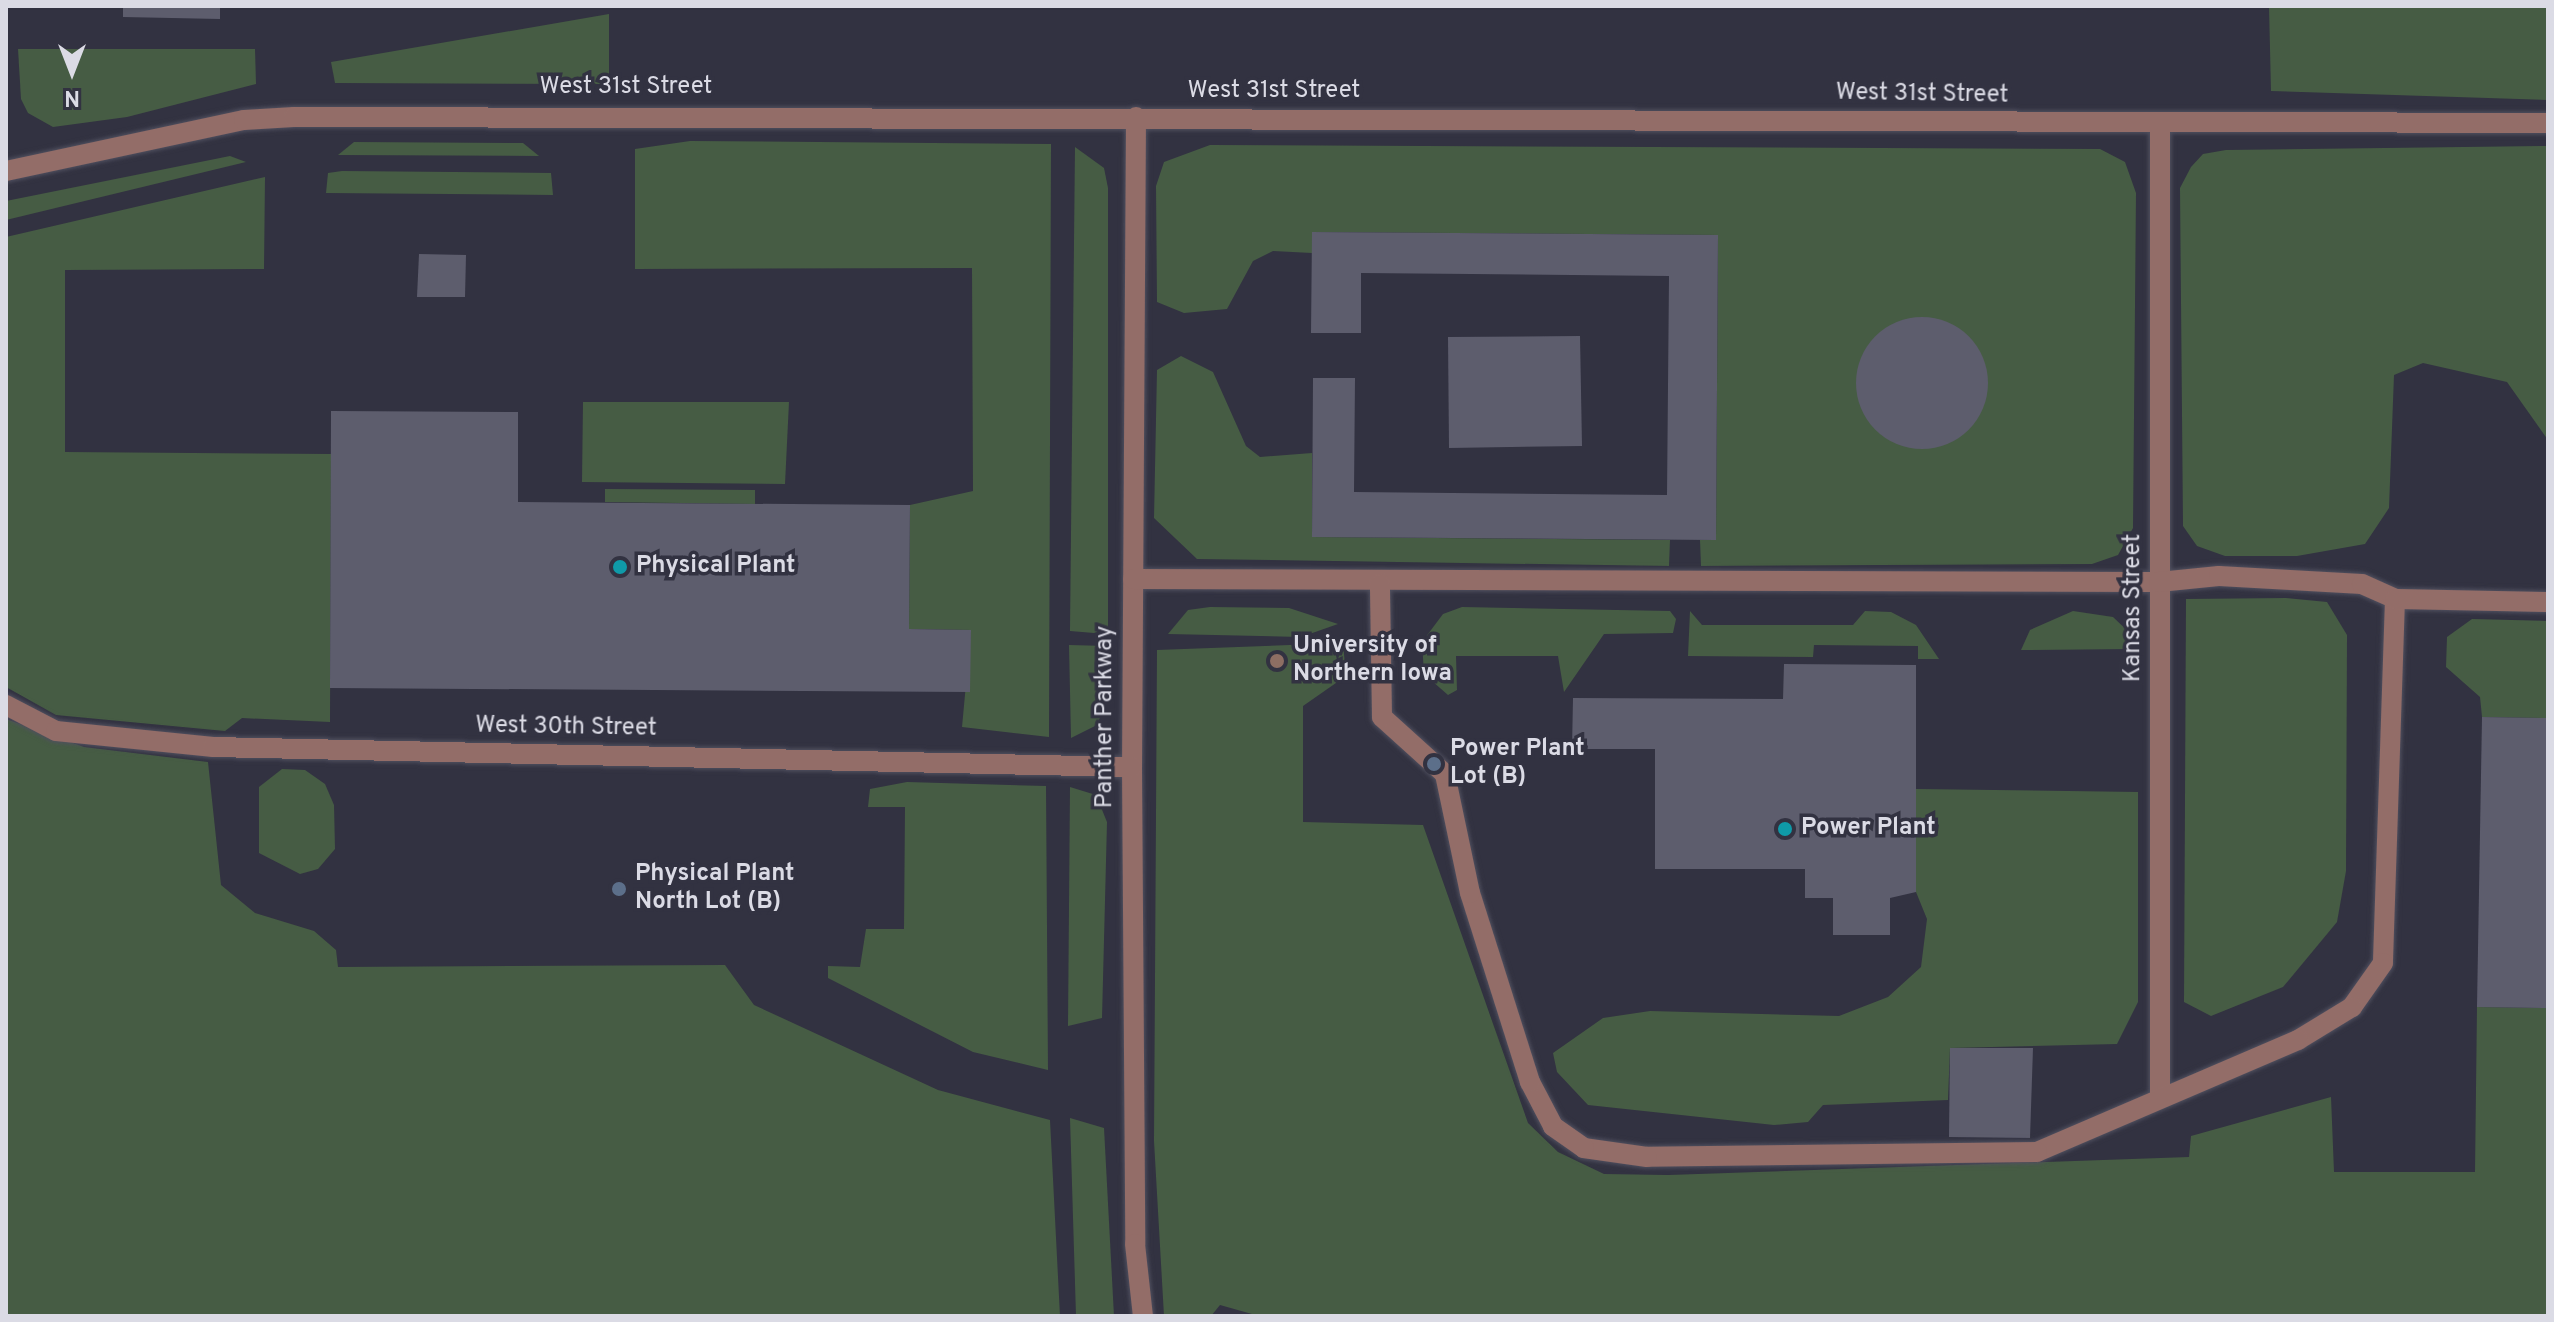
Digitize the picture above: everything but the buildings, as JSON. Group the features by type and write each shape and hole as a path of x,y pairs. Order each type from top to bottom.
{"street":[{"name":"West 31st Street","path":"6,171 244,120 294,117 2548,123"},
{"name":"Panther Parkway","path":"1136,117 1132,767 1135,1244 1143,1316"},
{"name":"Kansas Street","path":"2160,123 2160,1094"},
{"path":"1133,579 1380,584 2159,582 2324,578 2395,599 2548,602"},
{"path":"1380,584 1382,717 1445,774 1470,893 1530,1082 1545,1115 1567,1138 1606,1154 1637,1157 2037,1152 2160,1094 2225,1076 2298,1040 2373,986 2383,963 2395,599"},
{"name":"West 30th Street","path":"6,705 56,731 213,747 1132,767"}],"green space":[{"path":"2269,6 2548,6 2548,100 2271,91"},
{"path":"609,14 609,84 335,83 331,62"},
{"path":"18,49 255,49 256,84 127,117 53,127 28,113 21,99"},
{"path":"690,141 1051,144 1049,737 962,727 971,630 909,629 910,505 973,491 972,268 635,269 635,149"},
{"path":"354,142 523,143 539,156 338,155"},
{"path":"1210,145 2100,149 2125,162 2136,193 2133,528 2118,555 2092,564 1701,566 1700,540 1716,540 1718,235 1312,232 1312,253 1273,251 1253,261 1227,309 1184,313 1157,302 1156,186 1164,162"},
{"path":"2548,146 2548,440 2507,382 2423,363 2394,375 2389,508 2365,544 2297,556 2225,556 2197,546 2183,526 2180,188 2191,167 2203,154 2226,150"},
{"path":"1075,147 1104,168 1108,188 1108,630 1094,633 1070,631"},
{"path":"230,156 246,162 6,220 6,201"},
{"path":"328,173 551,173 553,195 326,193"},
{"path":"265,177 264,269 65,270 65,452 331,454 330,722 242,718 225,731 56,715 6,687 6,237"},
{"path":"1181,356 1213,372 1246,446 1260,457 1312,453 1312,537 1670,540 1669,566 1197,559 1154,518 1157,370"},
{"path":"583,402 789,402 785,484 582,482"},
{"path":"605,489 755,490 755,504 605,502"},
{"path":"2286,598 2327,602 2347,635 2346,871 2337,922 2283,987 2211,1016 2184,1002 2186,599"},
{"path":"1210,607 1289,608 1338,624 1301,637 1168,634 1188,610"},
{"path":"1462,607 1670,611 1676,619 1673,633 1604,634 1564,692 1558,656 1456,656 1457,690 1448,695 1424,674 1422,642 1443,614"},
{"path":"1690,611 1702,625 1853,625 1865,611 1891,612 1916,625 1939,659 1918,659 1918,646 1814,645 1813,657 1688,656"},
{"path":"2073,611 2113,617 2133,636 2133,649 2021,650 2030,630"},
{"path":"2472,619 2548,621 2548,718 2482,717 2480,697 2446,667 2447,637"},
{"path":"1343,643 1346,676 1303,706 1303,822 1423,825 1528,1123 1558,1152 1604,1174 1668,1175 2189,1157 2191,1136 2331,1097 2334,1172 2475,1172 2477,1007 2548,1008 2548,1316 1259,1316 1220,1305 1211,1316 1164,1316 1154,1141 1157,650"},
{"path":"1069,645 1107,646 1109,695 1097,725 1071,738"},
{"path":"6,719 84,747 208,762 221,885 255,913 314,931 336,950 338,967 725,965 754,1005 938,1090 1050,1120 1060,1316 6,1316"},
{"path":"282,769 305,770 325,784 334,805 335,849 318,869 300,874 259,853 259,787"},
{"path":"907,782 1046,786 1048,1070 973,1052 828,978 828,966 860,967 866,929 904,929 905,807 868,807 870,789"},
{"path":"1070,787 1096,795 1107,822 1102,1018 1068,1026"},
{"path":"1916,789 2138,792 2138,1002 2117,1044 1950,1048 1948,1100 1823,1105 1808,1122 1774,1125 1588,1105 1557,1072 1553,1053 1603,1018 1650,1011 1839,1016 1888,997 1921,967 1927,919 1916,892"},
{"path":"1070,1118 1104,1128 1114,1316 1076,1316"}],"place":[{"name":"Physical Plant","path":"620,567"},
{"name":"University of Northern Iowa","path":"1277,661"},
{"name":"Power Plant Lot (B)","path":"1434,764"},
{"name":"Power Plant","path":"1785,829"},
{"name":"Physical Plant North Lot (B)","path":"619,889"}]}
